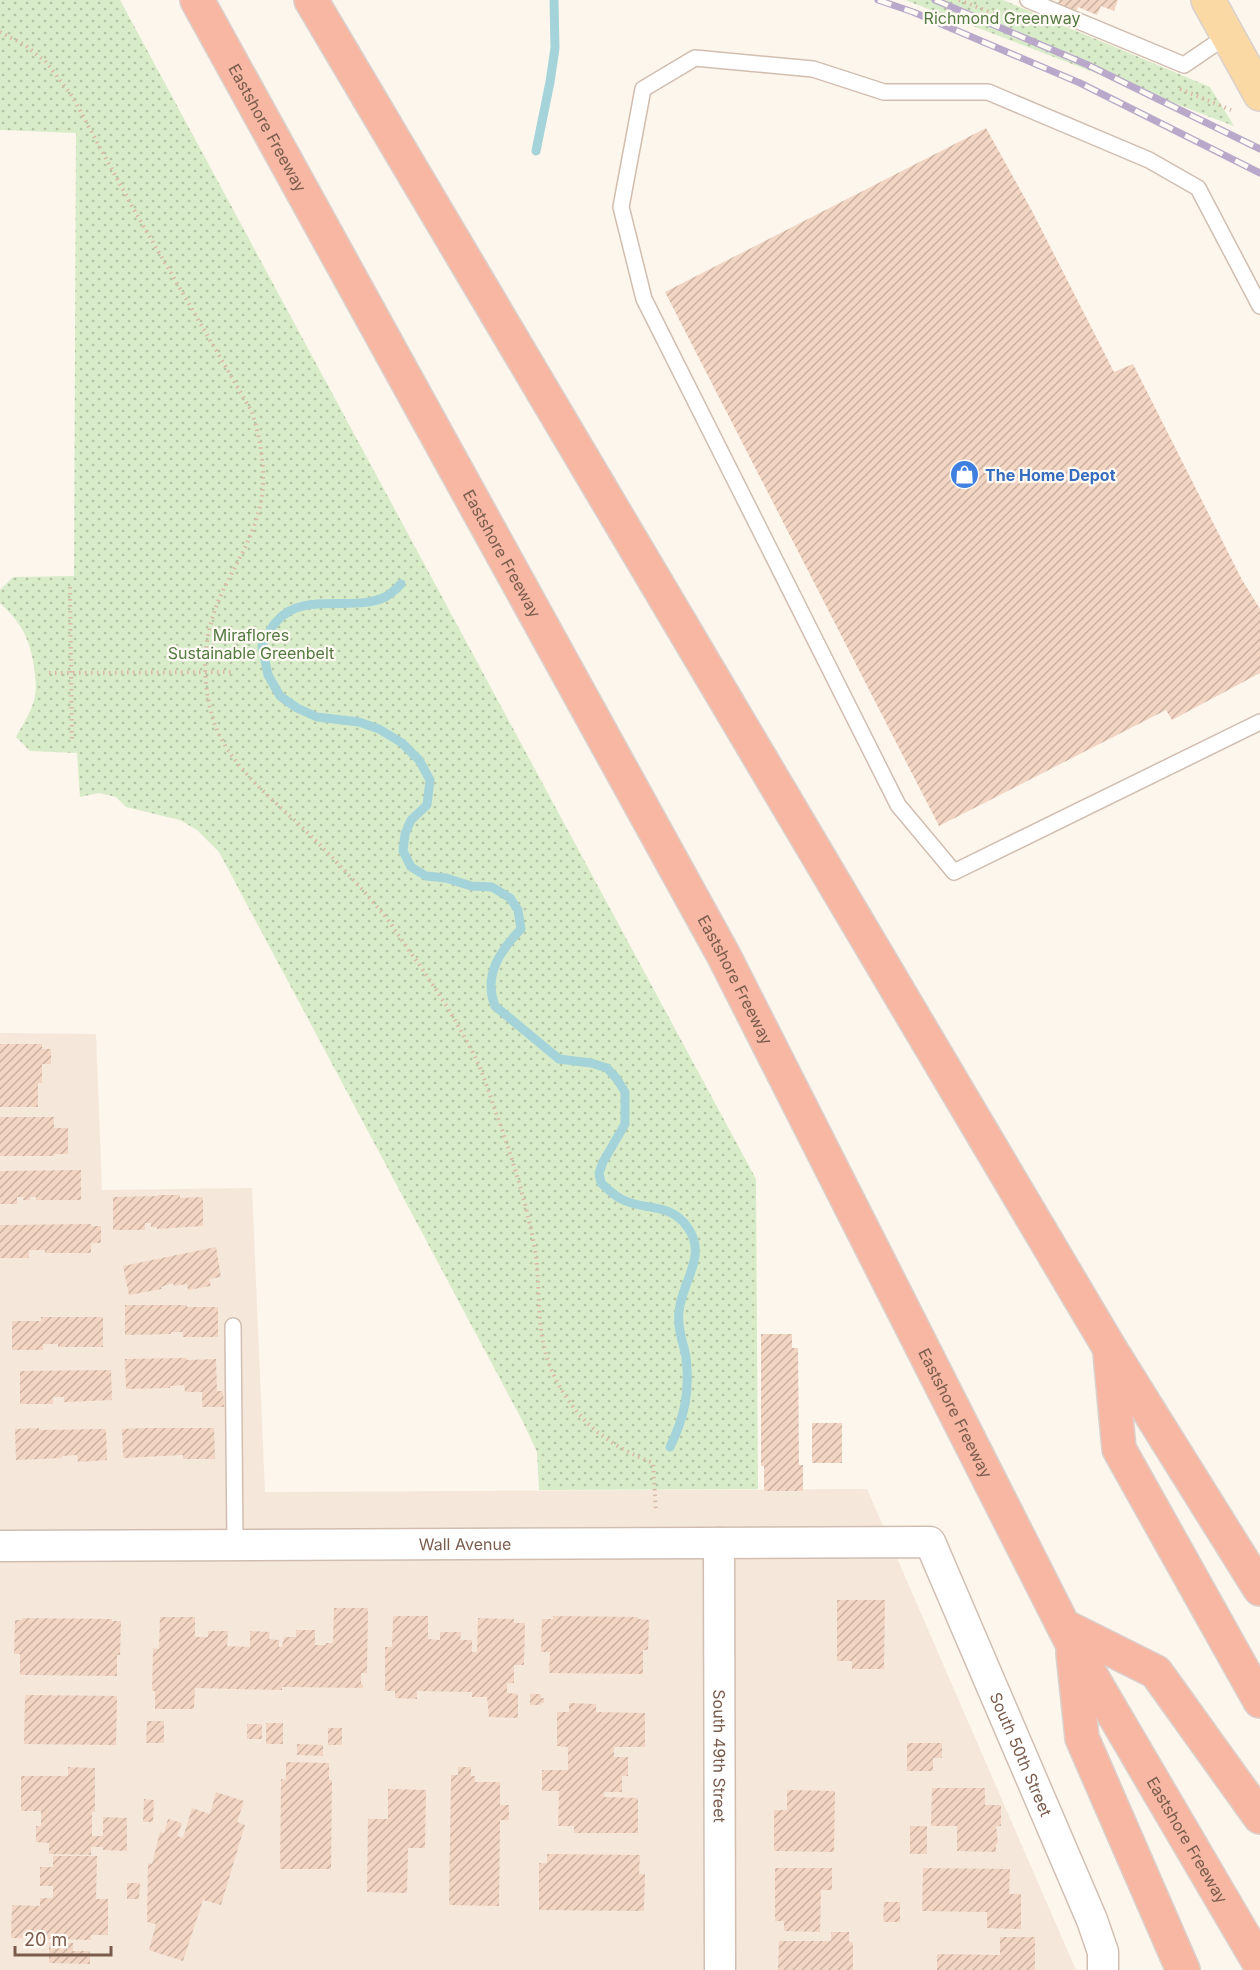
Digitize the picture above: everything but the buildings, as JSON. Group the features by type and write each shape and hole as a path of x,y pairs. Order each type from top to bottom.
{"highway":[{"name":"Eastshore Freeway","path":"197,0 724,956 1068,1634 1260,1965"},
{"path":"311,0 1109,1347 1260,1589"},
{"path":"318,0 336,45"},
{"path":"1109,1347 1119,1449 1260,1701"},
{"path":"1216,1516 1260,1572"},
{"path":"1068,1634 1156,1672 1260,1817"},
{"path":"1068,1634 1082,1737 1183,1970"}],"main road":[{"path":"1208,0 1260,94"}],"street":[{"name":"Wall Avenue","path":"0,1546 930,1542"},
{"name":"South 50th Street","path":"930,1542 1092,1920 1103,1952 1103,1970"},
{"name":"South 49th Street","path":"719,1543 720,1970"}],"lane":[{"path":"1028,0 1184,65 1228,35"},
{"path":"1260,306 1198,188 1149,160 988,92 884,92 813,69 695,58 643,89 621,207 644,299 898,805 954,873 1260,722"},
{"path":"233,1326 235,1545"}],"path":[{"path":"0,32 25,45 46,62 72,96 133,208 252,412 261,441 263,476 259,511 250,538 220,599 208,630 204,658 213,718 224,745 243,769 313,838 381,911 439,992 459,1026 479,1066 520,1182 534,1247 543,1343 555,1378 579,1414 593,1428 608,1440 653,1463 658,1543"},
{"path":"70,588 72,742"},
{"path":"49,673 235,672"}],"shaded area":[{"path":"0,1033 96,1034 102,1190 252,1188 265,1492 867,1489 1076,1970 0,1970"}],"green space":[{"name":"Miraflores Sustainable Greenbelt","path":"0,0 120,0 756,1179 758,1489 539,1490 537,1452 523,1422 219,852 197,830 180,820 126,807 116,797 99,793 80,797 77,753 30,751 16,737 32,706 36,692 35,677 27,639 14,617 0,603 0,590 13,577 74,576 76,133 0,130"},
{"name":"Richmond Greenway","path":"905,0 1003,0 1210,87 1234,126"}],"waterway":[{"path":"536,151 555,48 554,0"},
{"path":"401,584 387,596 374,601 314,604 287,612 276,622 262,646 268,675 280,696 297,708 317,717 359,722 379,729 402,743 419,760 430,780 427,805 411,820 405,834 403,851 411,867 426,876 446,878 471,886 492,887 510,898 518,910 521,929 500,955 492,974 492,995 495,1006 559,1059 591,1063 607,1068 625,1092 625,1124 603,1162 599,1173 601,1183 623,1200 674,1214 688,1228 695,1249 692,1270 681,1301 679,1318 686,1357 687,1392 683,1414 670,1447"}],"railway":[{"path":"878,0 913,12 1080,83 1260,173"},
{"path":"935,0 1088,65 1260,149"}],"place":[{"name":"The Home Depot","path":"964,475"}]}
